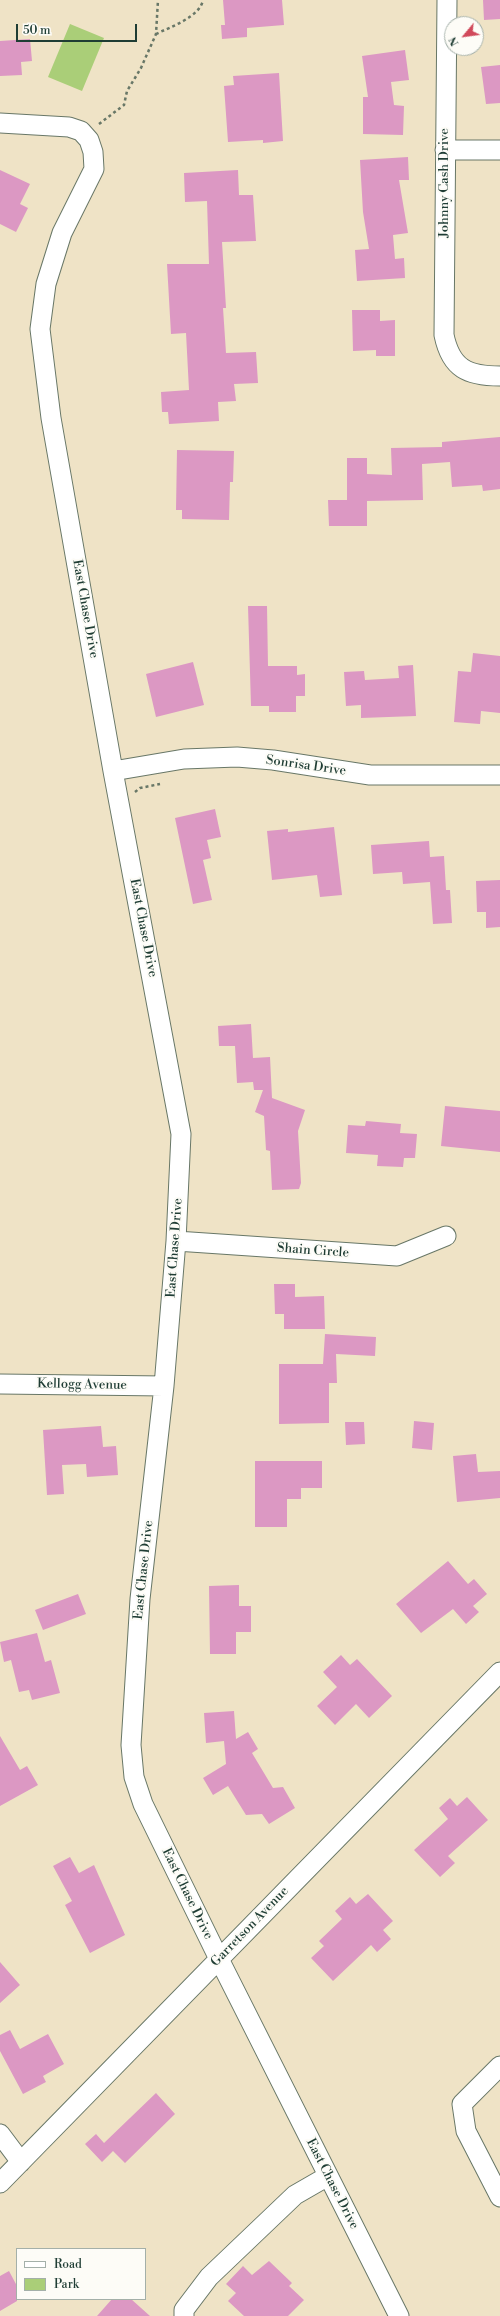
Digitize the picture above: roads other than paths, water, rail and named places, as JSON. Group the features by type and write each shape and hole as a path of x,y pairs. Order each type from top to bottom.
{"street":[{"name":"Johnny Cash Drive","path":"447,0 444,335 447,350 455,363 467,372 485,376 500,376"},
{"name":"East Chase Drive","path":"0,123 69,127 81,131 89,140 93,152 94,169 62,233 46,284 40,329 51,418 113,770 181,1134 176,1241 164,1386 140,1599 130,1749 134,1777 143,1804 219,1960 399,2316"},
{"path":"445,150 500,150"},
{"name":"Sonrisa Drive","path":"113,770 184,759 237,757 273,760 370,775 500,775"},
{"name":"Shain Circle","path":"176,1241 398,1256 446,1236"},
{"name":"Kellogg Avenue","path":"0,1384 164,1386"},
{"name":"Garretson Avenue","path":"0,2183 500,1672"},
{"path":"500,2066 462,2104 466,2131 500,2196"},
{"path":"0,2134 20,2162"},
{"path":"184,2316 184,2310 209,2277 295,2195 328,2176"}]}
